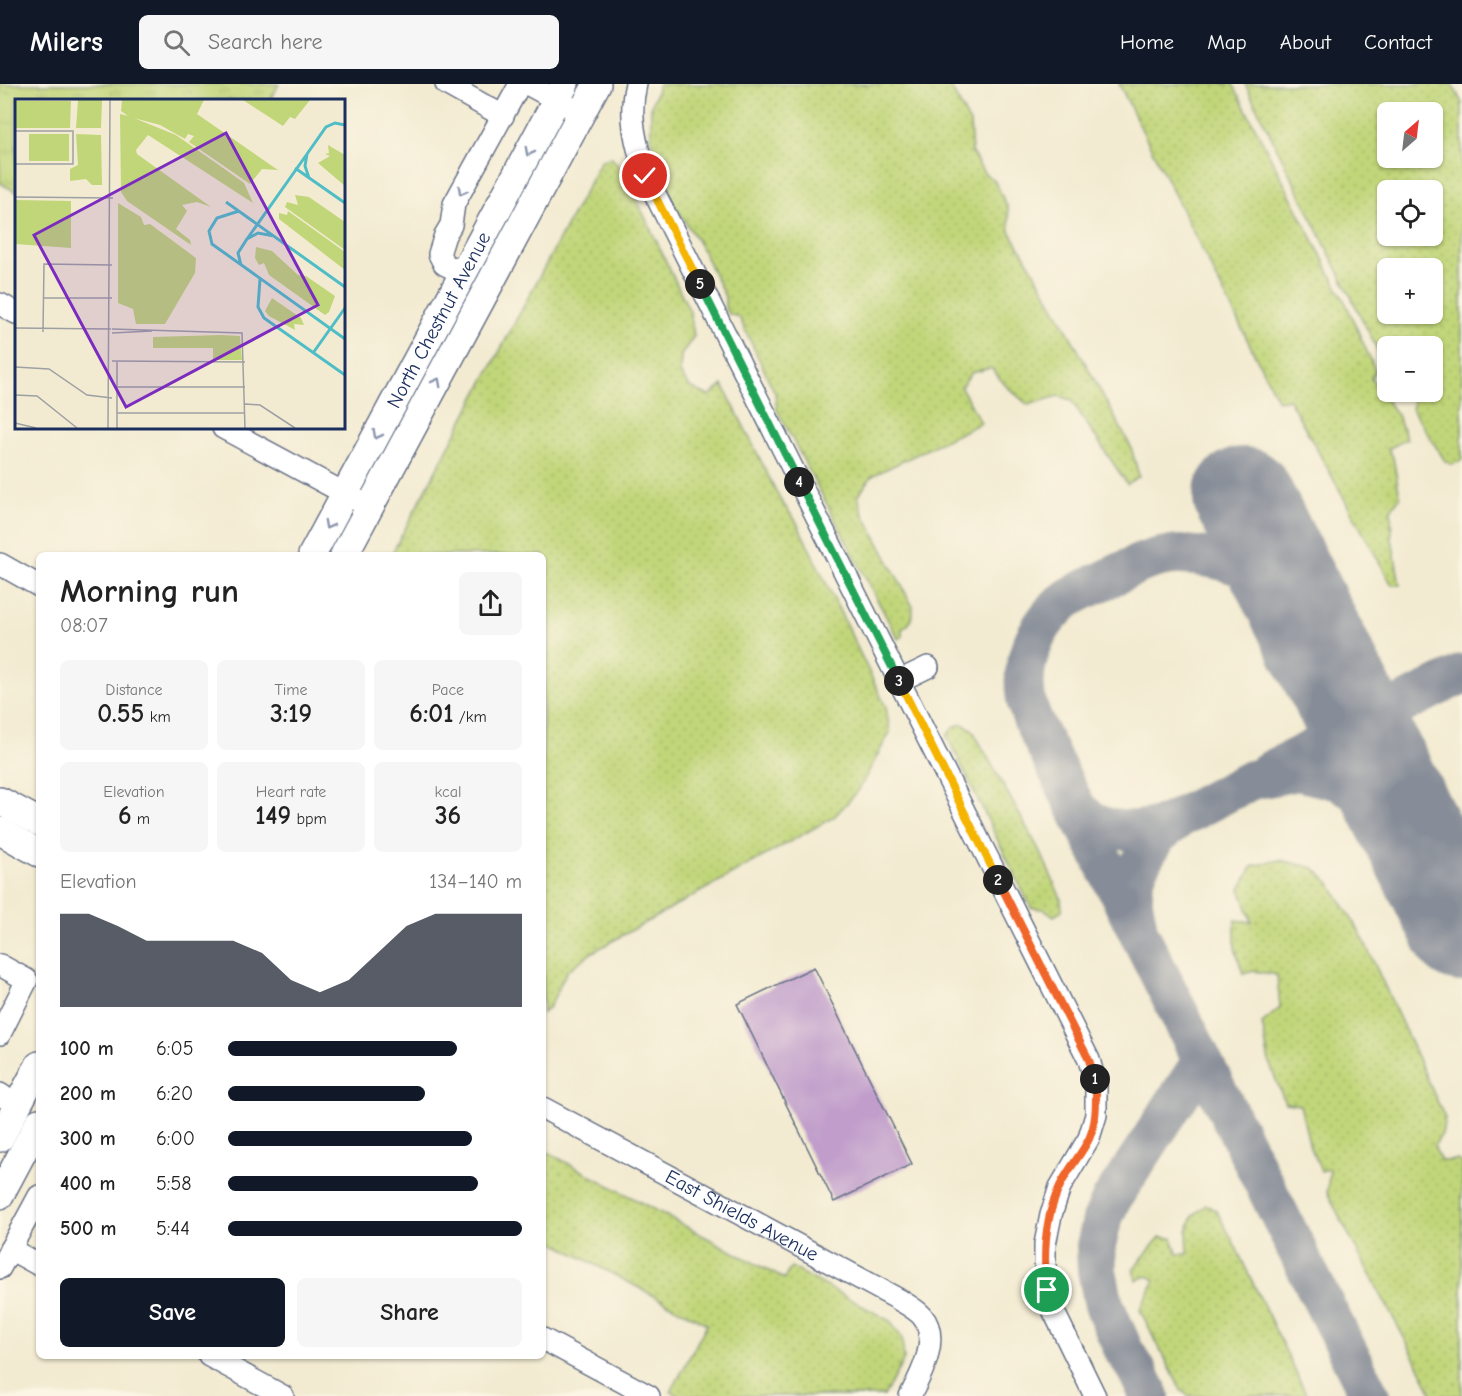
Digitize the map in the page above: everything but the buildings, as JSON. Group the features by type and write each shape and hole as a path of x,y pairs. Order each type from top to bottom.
{"main road":[{"name":"North Chestnut Avenue","path":"346,552 597,84"},
{"name":"North Chestnut Avenue","path":"314,552 561,92"},
{"path":"0,801 36,820"},
{"path":"0,831 36,851"},
{"path":"0,1138 8,1100 36,1068"},
{"path":"0,1168 26,1121 24,1110 8,1100"},
{"path":"0,1195 36,1128"}],"street":[{"path":"446,84 503,116"},
{"path":"464,274 444,264 439,254 451,225 454,204 520,84"},
{"path":"527,84 561,92 581,113"},
{"path":"636,84 632,115 636,145 645,176 1089,1060 1096,1084 1096,1115 1089,1138 1060,1187 1051,1215 1046,1244 1045,1271 1051,1306 1095,1396"},
{"path":"0,304 15,313"},
{"path":"225,429 370,507"},
{"path":"0,564 36,584"},
{"path":"899,681 928,668"},
{"path":"0,965 27,980 0,1034"},
{"name":"East Shields Avenue","path":"546,1110 898,1299 921,1316 927,1325 929,1335 928,1355 921,1376 910,1396"},
{"path":"36,1202 5,1259 36,1264"},
{"path":"546,1341 649,1396"},
{"path":"214,1359 283,1396"}],"green space":[{"path":"0,84 279,84 271,99 15,99 15,191 0,183"},
{"path":"659,84 949,84 970,123 972,153 984,173 994,180 1008,208 1010,231 1131,447 1139,476 1127,484 1071,400 1058,396 1028,405 1005,385 991,368 971,373 961,387 981,423 872,476 858,496 862,511 913,607 911,620 902,629 902,637 898,639 777,410 775,393 739,317 729,314 725,309 725,297 699,243 674,205 658,173 651,138 651,106"},
{"path":"1119,84 1233,84 1347,306 1375,370 1371,378 1377,387 1377,402 1388,402 1397,415 1407,439 1388,449 1393,457 1400,497 1391,510 1392,539 1400,585 1392,585 1289,399 1278,401"},
{"path":"1245,84 1452,84 1462,103 1462,460 1452,465 1445,461 1412,409 1413,402 1443,402 1443,336 1377,336 1377,349"},
{"path":"611,157 623,171 690,312 694,336 681,355 680,373 690,387 709,396 723,385 781,501 796,521 886,707 890,732 858,791 834,817 593,952 567,971 546,1010 546,552 393,552 601,161"},
{"path":"962,724 972,729 1042,855 1061,899 1062,910 1054,916 1044,909 1031,908 947,736 953,727"},
{"path":"1280,860 1314,868 1329,882 1361,934 1445,1118 1442,1134 1434,1146 1441,1161 1458,1160 1462,1163 1462,1396 1433,1396 1327,1192 1330,1169 1321,1171 1310,1147 1300,1105 1285,1103 1269,1062 1262,1023 1280,1008 1277,975 1254,971 1243,974 1235,948 1235,920 1252,922 1240,889 1253,866"},
{"path":"546,1152 784,1279 791,1267 890,1321 902,1338 904,1359 884,1396 679,1396 671,1392 707,1324 546,1239"},
{"path":"1206,1205 1216,1210 1232,1239 1307,1396 1188,1396 1181,1390 1140,1310 1155,1280 1148,1276 1136,1280 1133,1269 1160,1237 1172,1238 1178,1254 1188,1254 1187,1231 1193,1216"}],"taxiway":[{"path":"1291,591 1264,575 1207,557 1169,556 1143,562 1078,593 1066,600 1051,614 1036,635 1031,647 1027,660 1025,686 1033,721 1370,1396"},
{"path":"1267,772 1462,674"},
{"path":"1137,924 1133,903 1133,885 1139,866 1156,837 1181,817 1251,780 1298,771 1339,781 1382,806 1419,846"},
{"path":"1076,808 1099,825 1119,830 1151,828 1181,817"},
{"path":"1150,1396 1124,1351 1104,1305 1097,1271 1096,1246 1102,1220 1111,1200 1202,1061"}],"runway":[{"path":"1243,497 1462,932"}],"route":[{"path":"645,176 1089,1060 1096,1084 1096,1115 1089,1138 1060,1187 1051,1215 1046,1244 1047,1290"}]}
